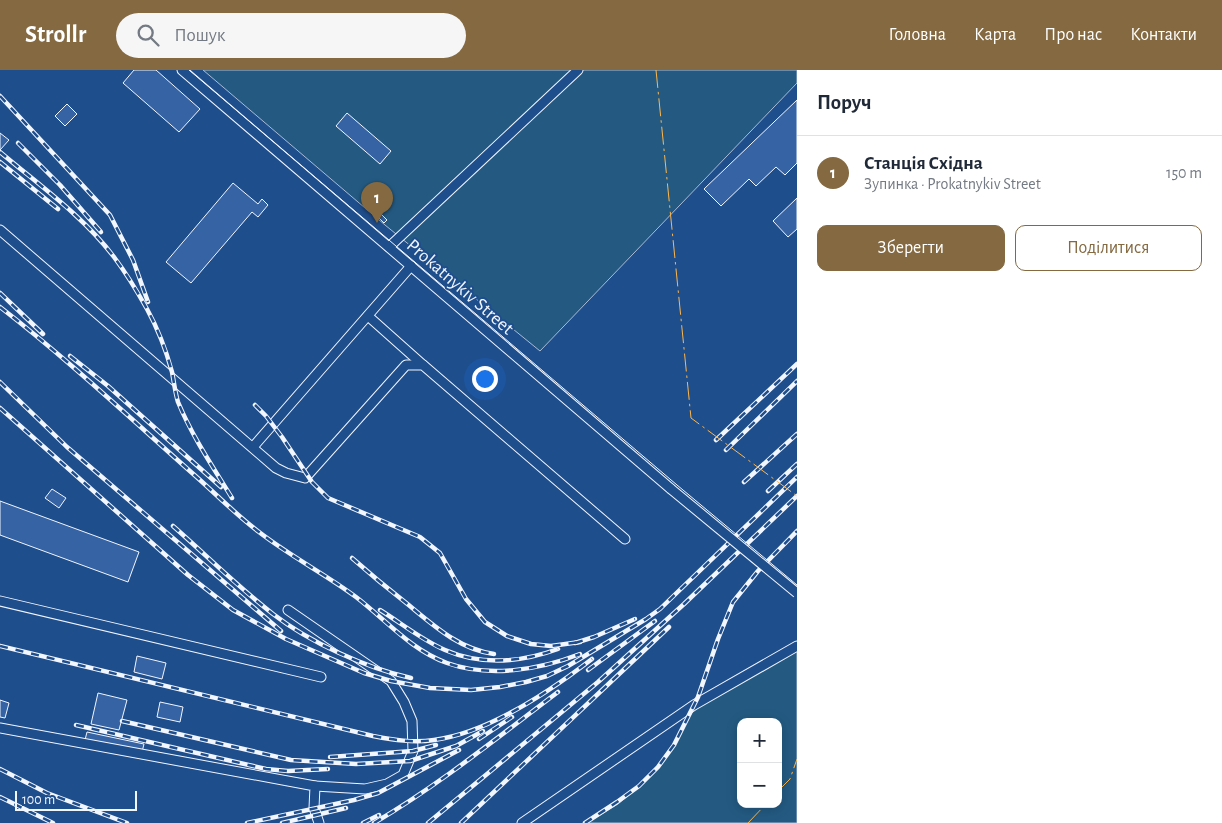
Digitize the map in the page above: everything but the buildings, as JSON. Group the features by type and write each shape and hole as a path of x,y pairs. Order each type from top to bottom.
{"street":[{"name":"Prokatnykiv Street","path":"182,70 672,489 797,593"},
{"path":"389,247 578,70"},
{"path":"0,230 276,468 286,473 305,478 406,365 423,365"},
{"path":"253,448 412,266"},
{"path":"368,316 625,539"},
{"path":"0,601 321,677"},
{"path":"0,728 315,786 365,789 387,784 403,775 413,751 412,721 404,702 391,681 288,610"},
{"path":"522,823 694,705 797,646"},
{"path":"315,786 314,808 319,823"}],"shaded area":[{"path":"203,70 797,70 797,83 540,351 385,225"},
{"path":"797,649 797,823 587,823 618,804 640,786 659,767 675,745 695,706"}],"tram line":[{"path":"189,70 797,585"}],"railway":[{"path":"0,96 110,215 133,260 148,302"},
{"path":"18,143 60,185 101,232"},
{"path":"0,152 75,214 102,242 123,269 158,332 170,364 178,402 184,415 203,451 232,498"},
{"path":"0,162 58,209"},
{"path":"0,293 43,334"},
{"path":"0,307 73,367 250,525 356,597 399,634 422,650 447,663 463,668 497,671 531,668 580,654"},
{"path":"70,356 108,386 221,487"},
{"path":"716,440 797,364"},
{"path":"726,450 797,381"},
{"path":"0,382 67,447 281,631"},
{"path":"255,405 282,437 312,482 328,498 420,537 440,553 466,599 485,622 507,636 531,644 551,646 580,642"},
{"path":"0,408 188,575 233,610 286,639 364,673 391,681 430,688 471,690 500,687 547,676 568,666 660,609 797,477"},
{"path":"744,482 797,434"},
{"path":"768,491 797,464"},
{"path":"428,823 598,682 684,604 797,496"},
{"path":"173,526 247,593 287,624 321,644 357,661 411,678"},
{"path":"585,823 639,786 658,767 674,745 698,697 733,602 758,571 797,531"},
{"path":"352,558 425,619 446,634 469,647 494,654"},
{"path":"380,610 436,646 459,655 488,660 502,660 530,657 558,649"},
{"path":"575,643 635,619"},
{"path":"588,670 655,621"},
{"path":"461,823 669,627"},
{"path":"0,646 373,736 411,741 426,741 455,736 496,720 557,685 592,659"},
{"path":"374,823 445,777 558,692"},
{"path":"479,739 512,717"},
{"path":"122,721 291,760 356,764 410,761 456,746 483,731"},
{"path":"76,725 266,769 288,771 328,769"},
{"path":"330,757 413,751 436,745"},
{"path":"247,823 378,793 459,750"},
{"path":"0,769 47,793 127,823"},
{"path":"0,797 53,823"},
{"path":"282,823 346,808"},
{"path":"363,823 379,815"}],"power":[{"path":"656,70 691,418 797,496"},
{"path":"782,787 790,779 797,759"},
{"path":"748,823 762,808"}],"place":[{"name":"Станція Східна","path":"377,223"}]}
